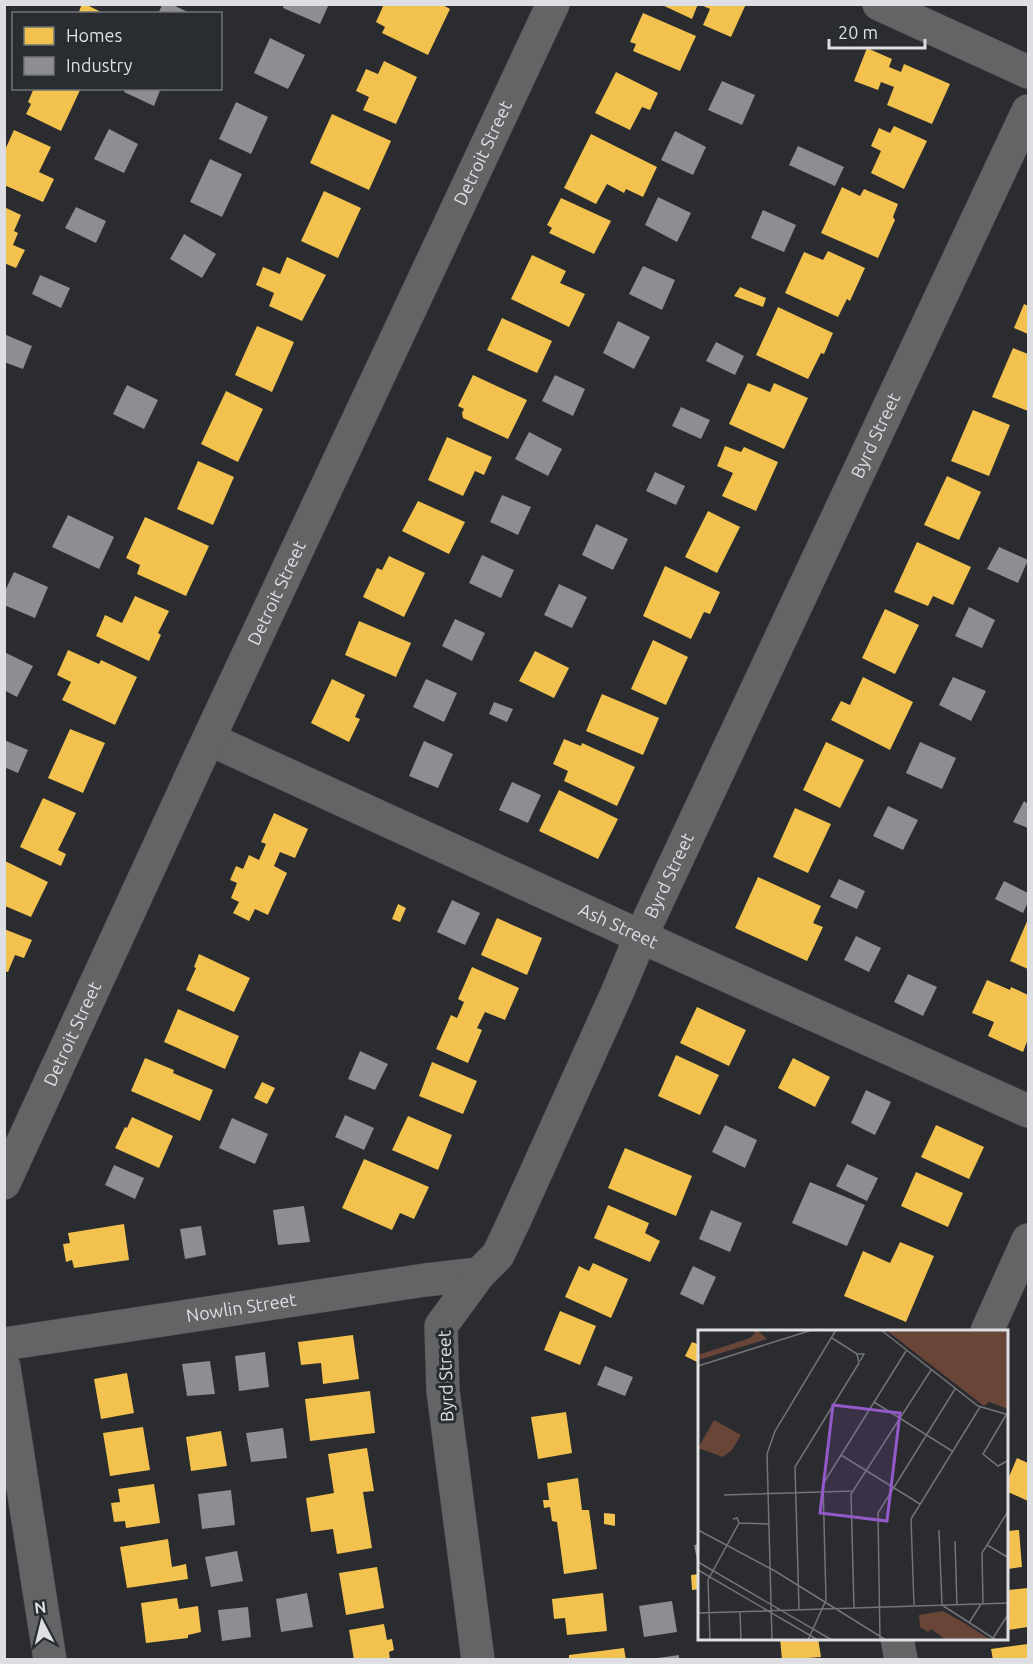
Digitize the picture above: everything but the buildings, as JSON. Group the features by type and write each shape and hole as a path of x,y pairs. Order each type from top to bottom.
{"street":[{"name":"Detroit Street","path":"4,1183 553,4"},
{"path":"879,4 1029,72"},
{"name":"Byrd Street","path":"478,1659 442,1391 441,1326 479,1274 498,1255 641,936 1029,111"},
{"name":"Ash Street","path":"209,739 1029,1111"},
{"path":"987,1330 1029,1240"},
{"name":"Nowlin Street","path":"4,1344 479,1274"},
{"path":"4,1367 50,1659"},
{"path":"897,1640 901,1659"}]}
